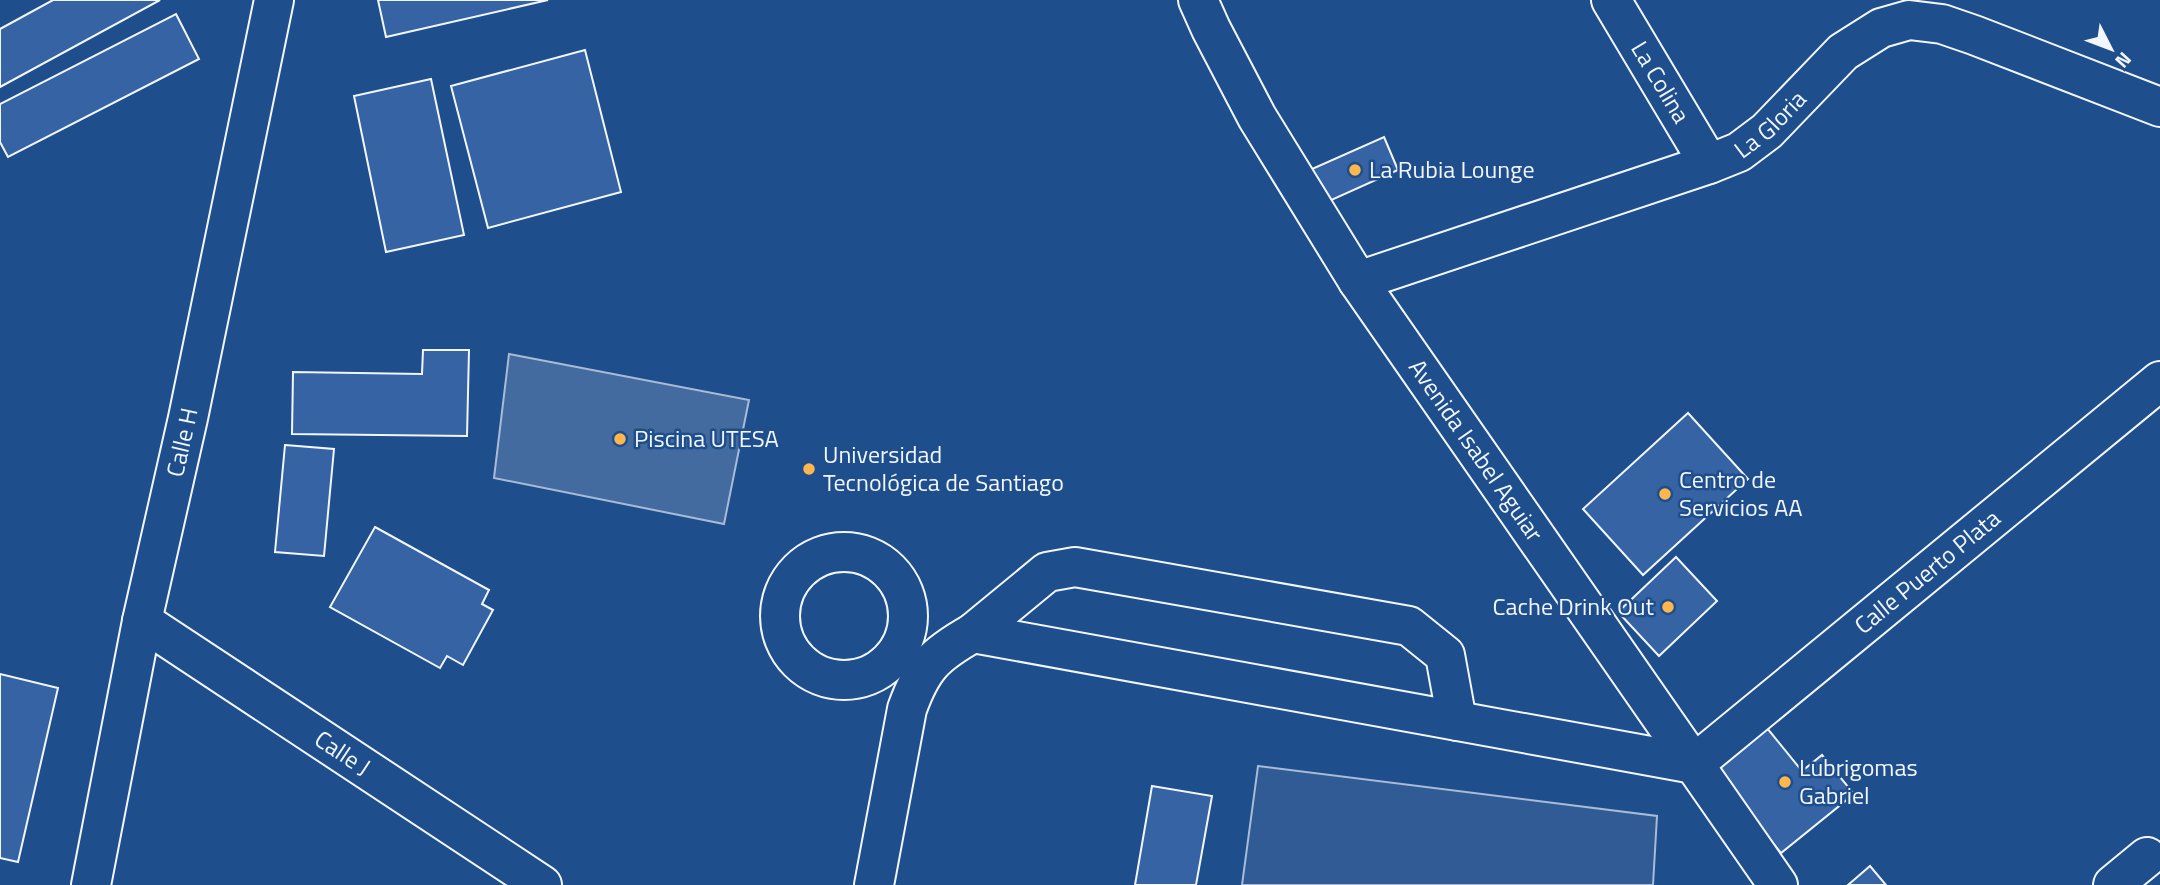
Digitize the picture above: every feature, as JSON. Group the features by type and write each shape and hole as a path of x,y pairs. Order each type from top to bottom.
{"street":[{"name":"Calle H","path":"91,885 142,621 188,418 274,0"},
{"name":"Avenida Isabel Aguiar","path":"1198,0 1257,117 1358,281 1778,885"},
{"name":"La Colina","path":"1611,0 1709,164"},
{"name":"La Gloria","path":"1358,281 1739,152 1766,131 1843,52 1881,28 1909,20 1942,24 1974,35 2160,107"},
{"name":"Calle Puerto Plata","path":"1694,764 2160,381"},
{"path":"874,885 907,709 909,664 938,656 973,633 1047,572 1075,567 1409,626 1445,655 1457,721"},
{"name":"Calle J","path":"142,621 542,885"},
{"path":"973,633 1694,764"},
{"path":"2113,885 2147,858"}],"shaded area":[{"name":"Piscina UTESA","path":"509,354 749,400 724,524 494,478"},
{"path":"1258,766 1657,816 1653,885 1242,885"}],"building":[{"path":"53,0 160,0 0,87 0,29"},
{"path":"378,0 548,0 386,37"},
{"path":"176,14 199,59 8,157 0,142 0,104"},
{"path":"585,50 621,192 488,228 451,86"},
{"path":"431,79 464,235 386,252 354,96"},
{"name":"La Rubia Lounge","path":"1384,137 1398,170 1327,202 1312,169"},
{"path":"423,350 469,350 467,436 292,434 293,372 422,374"},
{"name":"Centro de Servicios AA","path":"1688,413 1748,479 1643,575 1583,509"},
{"path":"285,445 334,449 324,556 275,552"},
{"path":"375,527 489,590 482,604 493,610 463,665 447,656 440,668 330,607"},
{"name":"Cache Drink Out","path":"1676,557 1717,601 1659,656 1618,612"},
{"path":"0,674 58,688 18,862 0,858"},
{"name":"Lubrigomas Gabriel","path":"1767,728 1802,771 1822,755 1854,794 1781,853 1715,771"},
{"path":"1152,786 1212,796 1196,885 1135,885"},
{"path":"1870,866 1886,885 1848,885"}],"place":[{"name":"La Rubia Lounge","path":"1355,170"},
{"name":"Piscina UTESA","path":"620,439"},
{"name":"Universidad Tecnológica de Santiago","path":"809,469"},
{"name":"Centro de Servicios AA","path":"1665,494"},
{"name":"Cache Drink Out","path":"1668,607"},
{"name":"Lubrigomas Gabriel","path":"1785,782"}]}
